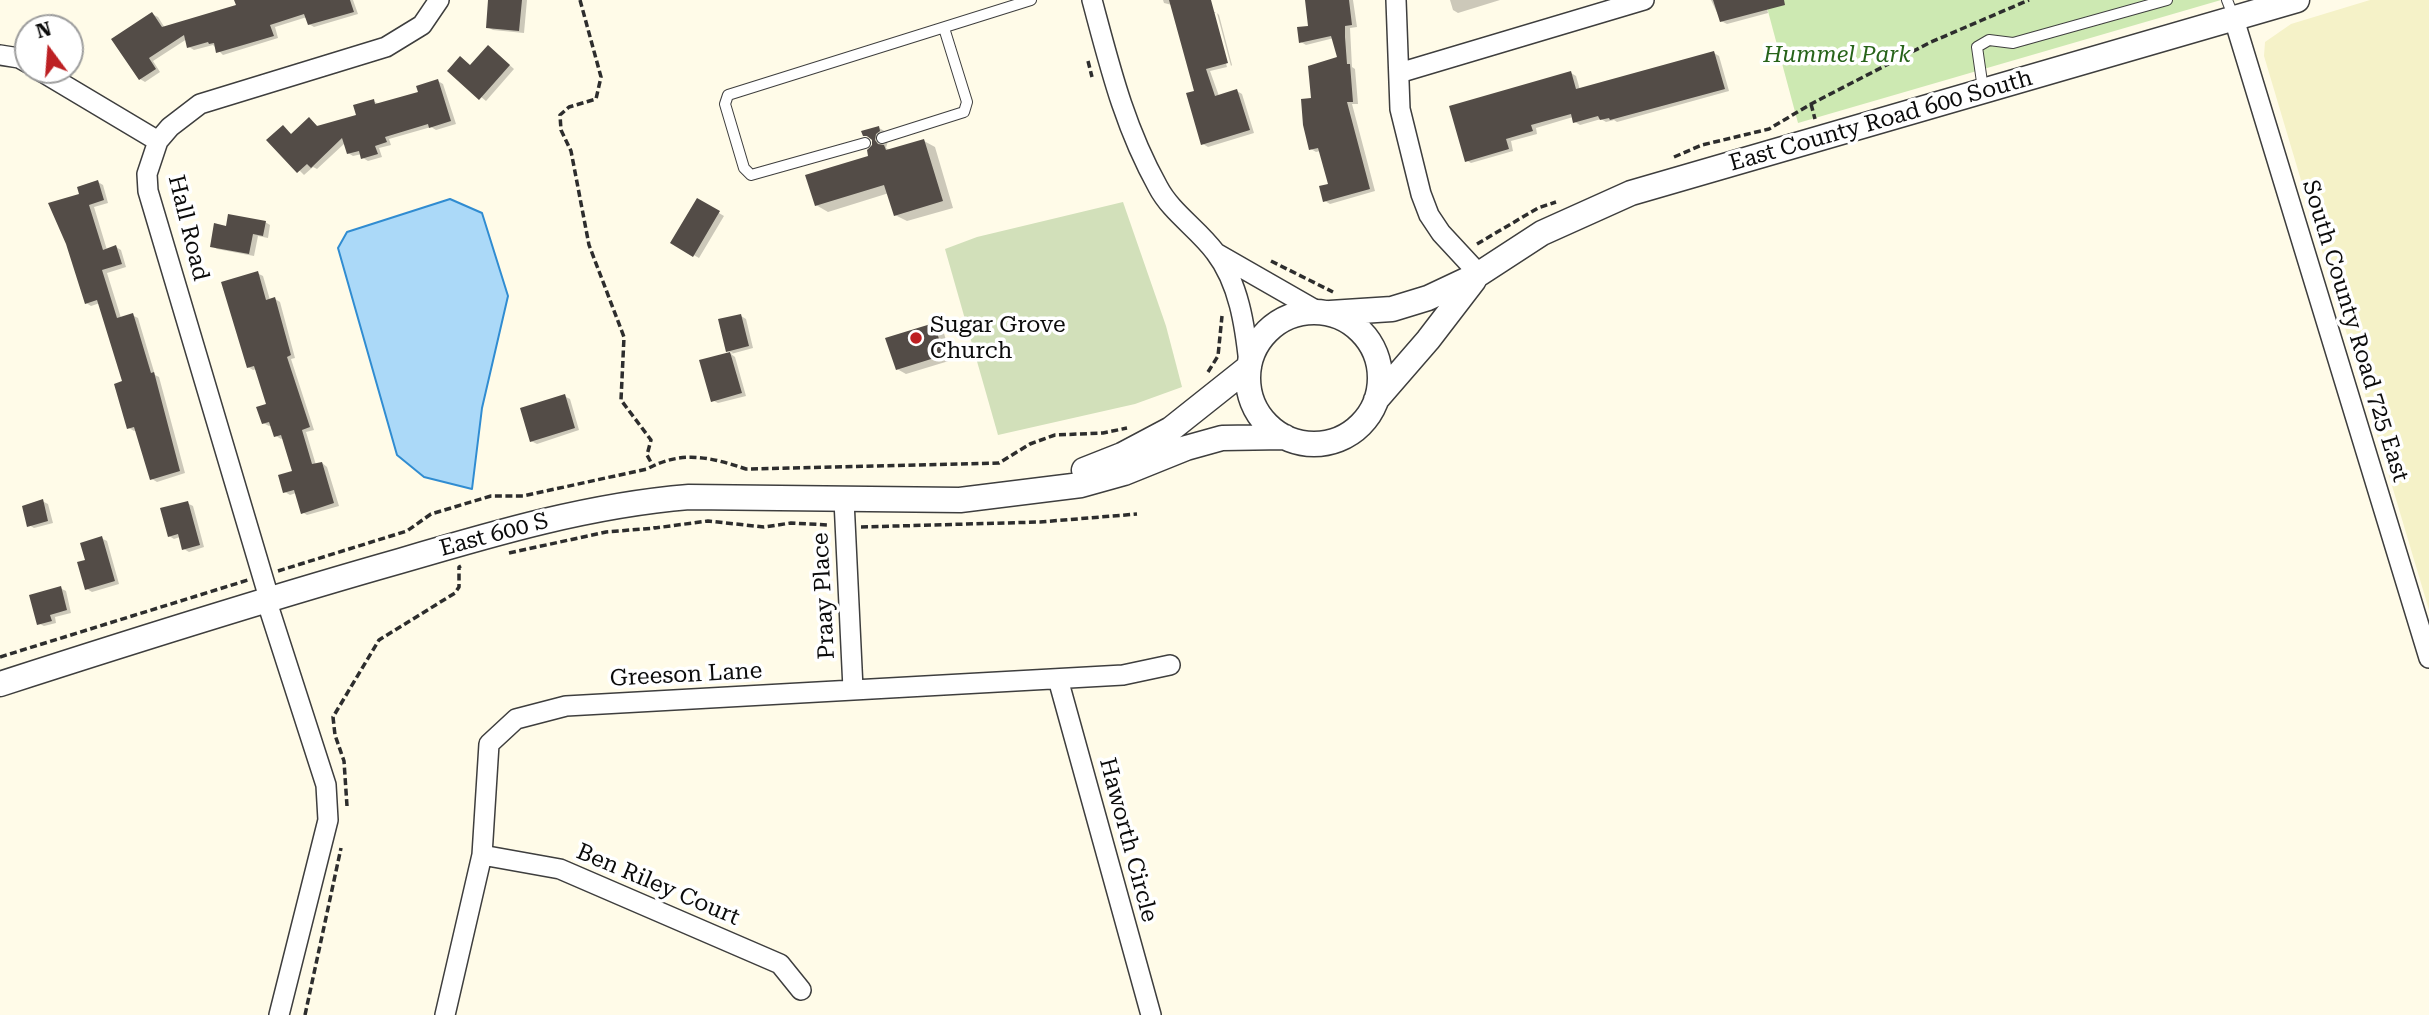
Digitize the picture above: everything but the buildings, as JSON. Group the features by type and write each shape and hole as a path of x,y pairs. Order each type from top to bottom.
{"street":[{"name":"Hall Road","path":"279,1015 328,820 326,785 148,191 147,174 158,141 170,127 200,104 386,47 422,25 439,0"},
{"path":"1093,0 1125,120 1136,146 1160,191 1216,253 1237,295 1249,365 1248,389 1257,412 1274,431 1309,444 1334,441 1356,428 1372,410 1379,390 1380,367 1373,346 1359,329 1329,306 1257,276 1216,253"},
{"path":"1396,0 1399,109 1421,194 1429,215 1479,274"},
{"path":"1399,73 1644,0"},
{"name":"East County Road 600 South","path":"1329,306 1380,311 1409,305 1479,274 1542,233 1632,193 1983,91 2231,9 2297,0"},
{"name":"South County Road 725 East","path":"2231,9 2429,657"},
{"path":"62,84 158,141"},
{"name":"East County Road 600 South","path":"1376,400 1428,340 1479,274"},
{"path":"1006,494 1082,471 1152,440 1189,416 1249,365 1259,341 1277,323 1297,314 1329,306"},
{"path":"1006,494 1082,485 1222,438 1285,437"},
{"name":"East 600 S","path":"0,684 266,591 620,504 700,497 960,500 1006,494"},
{"name":"Praay Place","path":"844,500 853,689"},
{"name":"Greeson Lane","path":"445,1015 482,855 489,744 516,719 566,706 1123,675 1170,665"},
{"name":"Haworth Circle","path":"1058,679 1151,1015"},
{"name":"Ben Riley Court","path":"482,855 560,869 780,964 801,990"}],"lane":[{"path":"865,143 751,175 744,168 725,104 726,98 728,95 1031,0"},
{"path":"1983,91 1977,47 1989,40 2013,43 2167,0"},
{"path":"882,138 964,112 967,102 944,28"}],"path":[{"path":"580,0 601,76 596,99 569,107 560,115 561,130 572,151 589,246 624,337 621,400 650,440 647,455 653,466"},
{"path":"1665,160 1703,145 1769,130 1811,104 1931,42 2029,0"},
{"path":"1461,256 1485,238 1538,208 1564,199"},
{"path":"1257,276 1271,261 1329,306"},
{"path":"1206,375 1218,356 1223,311 1237,295"},
{"path":"0,657 266,591 407,531 431,514 491,496 523,496 647,469 663,461 692,456 746,469 999,463 1030,444 1055,435 1103,433 1134,426"},
{"path":"508,554 606,532 655,528"},
{"path":"347,806 344,761 335,735 333,717 379,640 455,593 459,587 459,566 471,563"},
{"path":"305,1015 339,867 342,843"}],"shaded area":[{"path":"2370,0 2429,0 2429,610 2264,56 2265,42 2291,24"}],"green space":[{"name":"Hummel Park","path":"1765,0 2221,0 1798,123"},
{"path":"1123,202 1166,326 1182,387 1135,404 998,435 945,249 977,237"}],"water":[{"path":"450,199 482,213 508,296 482,408 472,489 424,477 397,455 338,248 347,232"}],"place":[{"name":"Sugar Grove Church","path":"916,338"}]}
